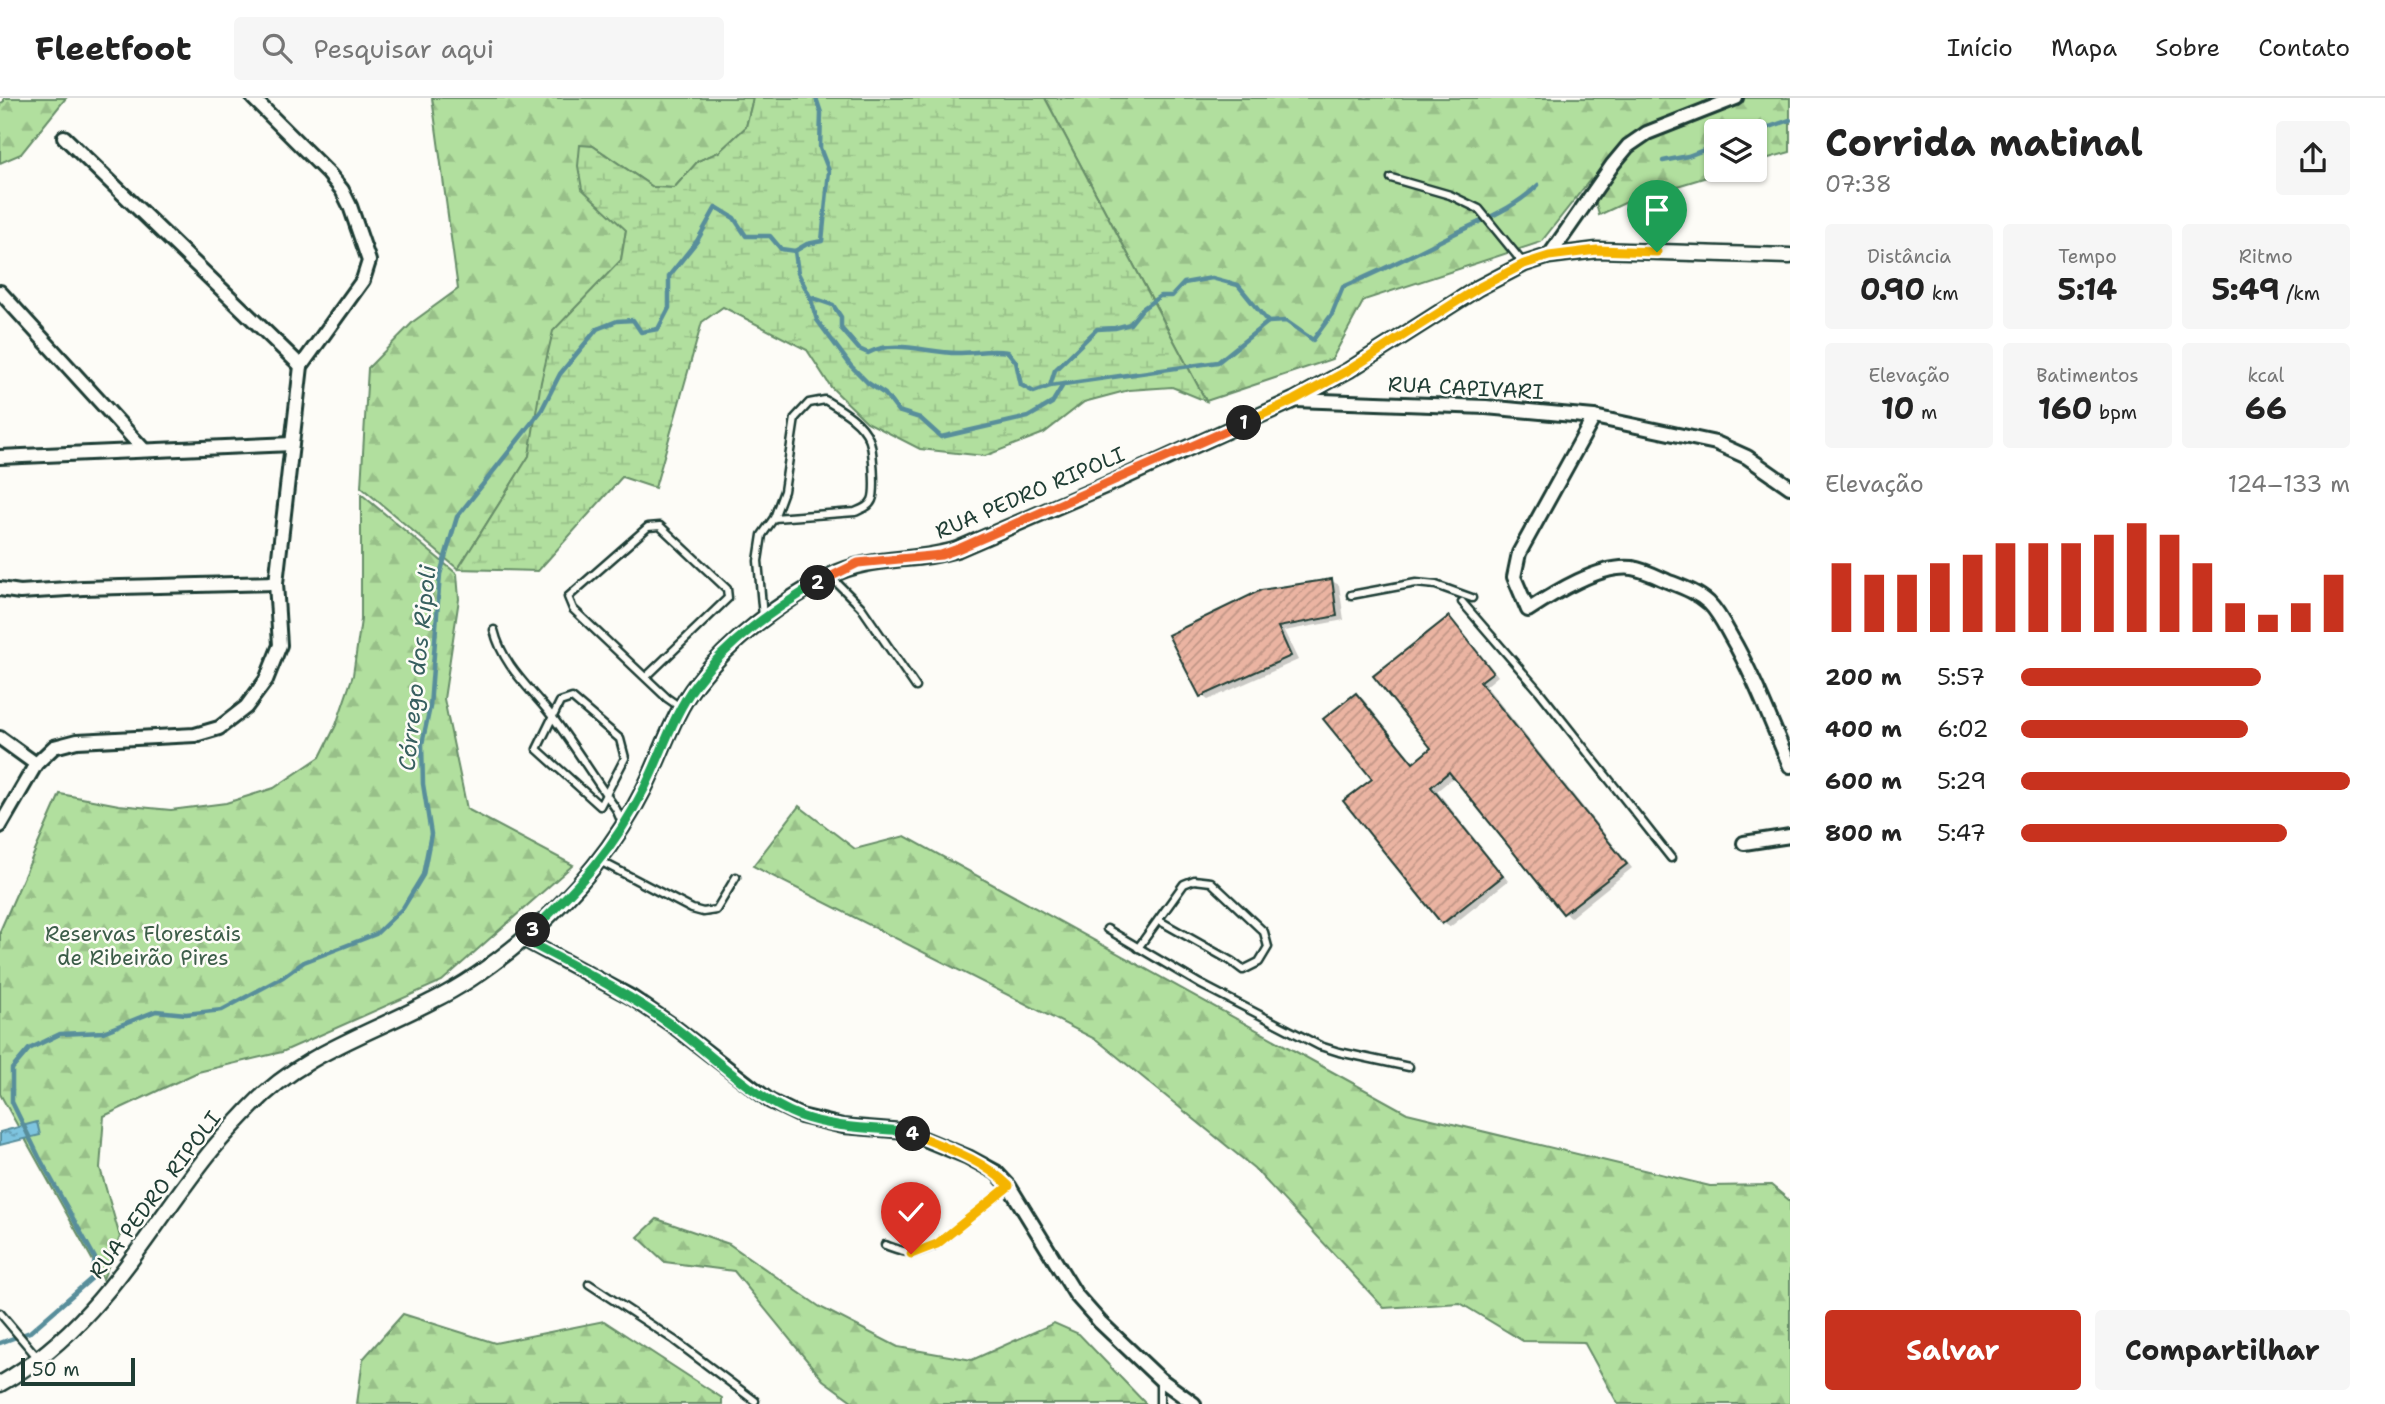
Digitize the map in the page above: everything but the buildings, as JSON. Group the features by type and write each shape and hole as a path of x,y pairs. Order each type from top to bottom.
{"street":[{"path":"0,826 36,764 54,747 63,744 195,735 219,728 236,718 266,680 280,645 276,583 301,366 363,280 369,261 350,205 342,190 253,98"},
{"path":"1549,256 1628,146 1647,133 1736,98"},
{"path":"64,137 301,366"},
{"name":"RUA PEDRO RIPOLI","path":"0,1384 40,1359 100,1303 208,1154 278,1081 306,1062 363,1032 433,1001 461,984 523,939 579,886 623,827 645,788 680,707 697,683 743,635 830,576 858,563 941,555 1131,474 1294,400 1349,370 1478,288 1524,264 1549,256 1597,250 1789,258"},
{"path":"0,292 144,450"},
{"name":"RUA CAPIVARI","path":"1294,400 1486,407 1594,417 1716,443 1747,457 1790,487"},
{"path":"1594,417 1519,553 1514,577 1528,610 1556,592 1619,568 1632,568 1649,573 1698,595 1711,605 1719,616 1749,668 1790,766"},
{"path":"0,457 292,444"},
{"path":"0,589 20,592 276,583"},
{"path":"0,738 36,764"},
{"path":"1744,843 1790,836"},
{"path":"523,939 631,997 672,1025 769,1101 801,1116 843,1126 905,1131 968,1157 996,1172 1009,1186 1076,1295 1100,1322 1160,1379 1194,1404"}],"lane":[{"path":"1391,178 1450,195 1479,209 1524,264"},
{"path":"764,620 758,561 762,534 774,518 784,491 796,418 809,403 825,400 848,413 870,439 873,500 867,507 855,512 774,518"},
{"path":"646,677 728,598 727,589 660,526 648,527 568,597 573,609 667,698 680,707"},
{"path":"830,576 861,607 916,687"},
{"path":"1351,595 1416,583 1436,585 1472,598"},
{"path":"1462,602 1539,691 1671,859"},
{"path":"494,630 506,662 552,716 616,809 623,827"},
{"path":"572,698 621,739 625,758 606,795 600,806 537,749 560,702 572,698"},
{"path":"600,861 703,912 716,910 736,877"},
{"path":"1139,948 1158,920 1184,884 1194,880 1211,882 1264,932 1268,947 1259,962 1243,970 1158,920"},
{"path":"1107,929 1200,984 1320,1046 1409,1067"},
{"path":"885,1245 911,1254 937,1244 1009,1186"},
{"path":"589,1284 674,1340 755,1401"},
{"path":"0,1313 40,1359"},
{"path":"1160,1379 1160,1404"}],"green space":[{"path":"4,98 66,98 21,154 0,163 0,104"},
{"path":"432,98 753,98 746,127 719,152 698,161 674,188 653,187 593,146 626,230 621,260 540,395 529,456 458,569 361,487 368,368 414,321 458,289"},
{"path":"753,98 1045,98 1206,401 1172,387 1129,390 1084,402 1044,433 985,456 920,449 867,422 831,387 807,350 723,307 702,322 655,488 622,477 538,571 458,569 529,456 541,382 553,331 621,260 626,230 582,189 578,166 580,145 593,146 653,187 674,188 698,161 719,152 746,127"},
{"path":"1045,98 1790,98 1790,152 1767,159 1767,119 1704,119 1704,178 1631,200 1599,215 1590,180 1541,242 1364,300 1332,359 1206,401"},
{"name":"Reservas Florestais de Ribeirão Pires","path":"361,494 457,574 459,599 444,699 467,809 573,865 442,981 282,1052 198,1072 104,1116 100,1168 120,1237 103,1279 0,1094 0,931 60,794 119,805 171,810 226,803 274,788 320,757 336,725 353,675 361,620"},
{"path":"799,806 855,849 905,836 1407,1113 1710,1186 1771,1185 1790,1201 1790,1404 1618,1404 1584,1342 1523,1341 1460,1303 1384,1308 1254,1168 1097,1040 753,866"},
{"path":"657,1219 729,1244 820,1307 898,1347 972,1360 1054,1323 1079,1334 1146,1404 856,1404 823,1380 734,1271 665,1262 638,1237"},
{"path":"403,1314 495,1343 604,1321 722,1398 722,1404 357,1404 363,1359"}],"water":[{"path":"37,1122 40,1135 0,1145 0,1132"}],"waterway":[{"path":"795,251 807,244 822,241 829,171 820,148 821,113 816,98"},
{"name":"Córrego dos Ripoli","path":"1767,128 1790,120"},
{"name":"Córrego dos Ripoli","path":"1663,161 1704,150"},
{"name":"Córrego dos Ripoli","path":"0,1343 30,1332 92,1278 95,1258 12,1102 12,1069 29,1049 60,1034 103,1032 156,1011 186,1014 222,1010 283,977 304,962 376,934 403,908 423,875 431,834 423,784 422,744 430,707 440,574 457,517 541,411 560,374 597,329 617,321 633,320 641,332 658,329 669,308 669,276 697,241 716,207 734,218 746,236 770,236 781,249 795,251 798,273 810,297 833,305 841,317 841,328 859,349 868,353 889,347 957,353 1008,352 1016,362 1021,385 1034,392 1050,386 1218,362 1268,322 1286,321 1313,340 1332,314 1343,287 1496,214 1538,185"},
{"name":"Córrego dos Ripoli","path":"1050,386 1055,370 1097,329 1130,324 1142,309 1160,296 1172,296 1184,283 1212,278 1238,285 1268,322"},
{"name":"Córrego dos Ripoli","path":"810,297 817,320 851,366 868,383 885,394 898,411 920,418 941,437 1028,417 1052,403 1063,385"}],"route":[{"path":"911,1254 937,1244 1009,1186 996,1172 968,1157 905,1131 843,1126 801,1116 769,1101 672,1025 631,997 523,939 579,886 600,861 645,788 680,707 697,683 743,635 796,596 858,563 941,555 1118,480 1294,400 1349,370 1478,288 1524,264 1549,256 1597,250 1657,252"}]}
